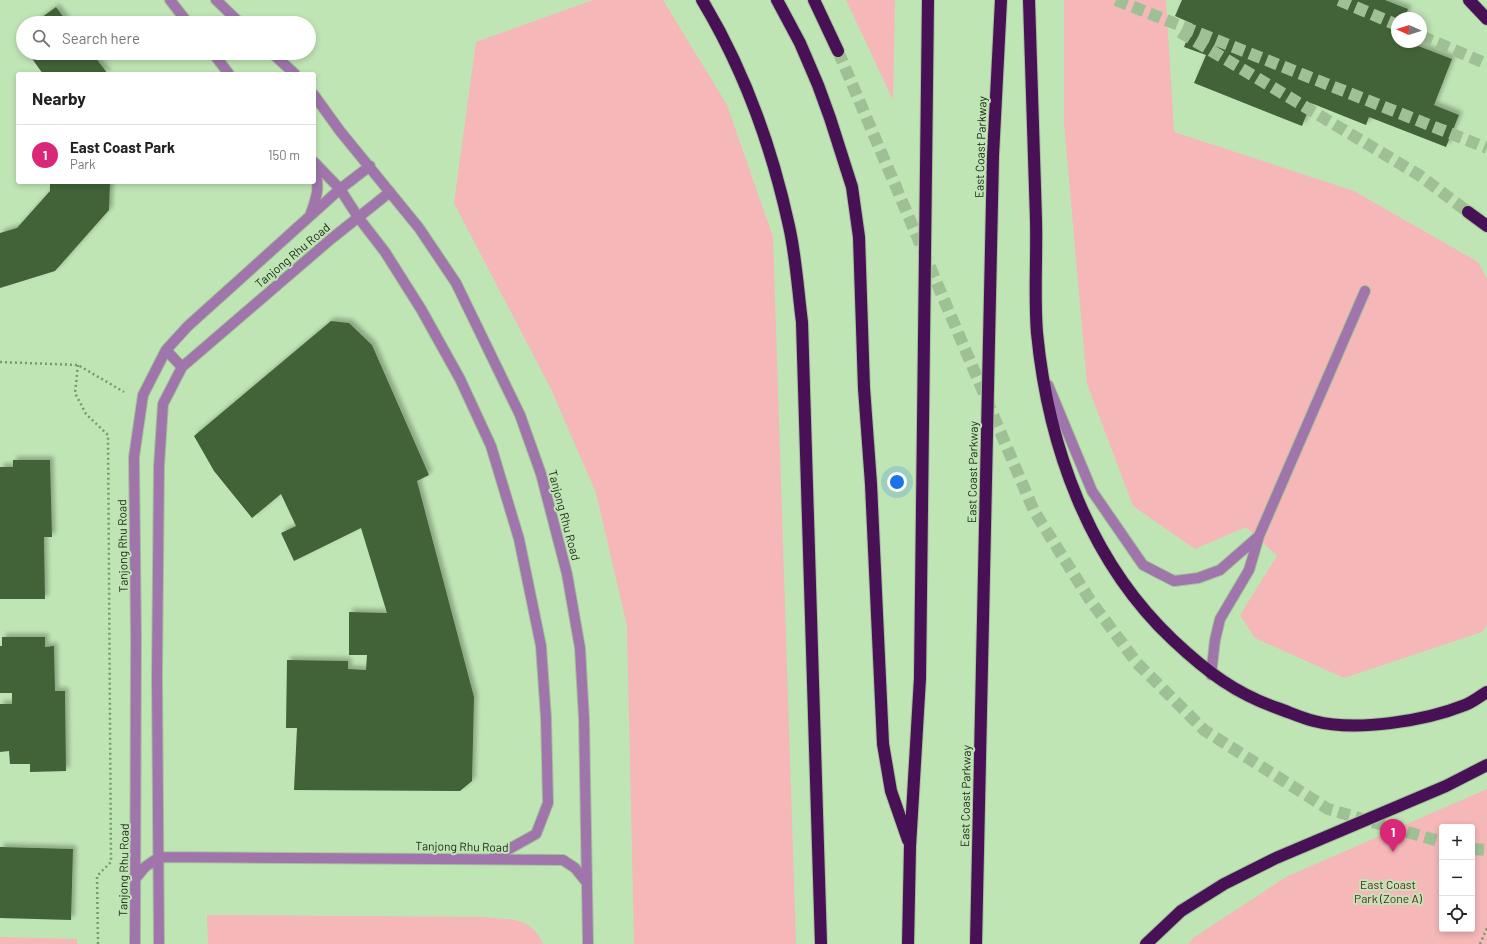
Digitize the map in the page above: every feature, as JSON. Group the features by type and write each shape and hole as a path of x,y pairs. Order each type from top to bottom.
{"highway":[{"path":"702,0 736,66 756,115 774,167 790,227 802,322 821,944"},
{"path":"776,0 800,43 818,85 852,187 859,237 864,388 871,484 883,744 891,791 910,847"},
{"path":"814,0 838,51"},
{"path":"908,944 910,847 920,678 928,0"},
{"name":"East Coast Parkway","path":"976,944 993,156 1001,0"},
{"path":"1029,0 1036,222 1037,331 1042,370 1058,447 1073,488 1091,529 1120,579 1154,622 1211,674 1262,703 1315,722 1356,725 1390,724 1426,717 1467,704 1487,692"},
{"path":"1470,0 1487,19"},
{"path":"1468,212 1487,226"},
{"path":"1146,944 1181,912 1224,884 1276,858 1446,786 1487,764"}],"street":[{"path":"170,0 183,16"},
{"path":"216,0 233,16"},
{"path":"218,60 228,72"},
{"path":"280,60 293,72"},
{"name":"Tanjong Rhu Road","path":"316,98 340,131 419,228 456,283 520,415 540,474 567,574 580,648 584,719 588,944"},
{"path":"316,164 340,189 358,217 385,252 421,309 460,379 491,446 519,540 541,646 546,718 548,803 536,834 492,859"},
{"name":"Tanjong Rhu Road","path":"135,944 134,472 137,427 142,395 166,350 214,302 310,218 340,189 370,166"},
{"name":"Tanjong Rhu Road","path":"310,218 318,192 318,178 316,174"},
{"name":"Tanjong Rhu Road","path":"160,944 157,676 159,466 163,404 182,367 358,217 390,192"},
{"path":"1211,674 1214,640 1220,619 1249,570 1259,536 1365,291"},
{"path":"166,350 182,367"},
{"path":"1042,370 1092,491 1143,565 1174,581 1198,578 1220,570 1259,536"},
{"path":"136,878 145,867 159,857"},
{"name":"Tanjong Rhu Road","path":"159,857 563,860 575,868 587,883"}],"path":[{"path":"0,362 78,365 124,392 142,395"},
{"path":"78,365 75,393 86,414 108,435 111,862 97,876 98,944"},
{"path":"1480,944 1487,928"}],"green space":[{"path":"593,0 663,0 727,105 773,237 796,944 634,944 627,626 596,493 551,389 454,203 476,42"},
{"path":"846,0 895,0 893,100"},
{"path":"1064,0 1166,0 1174,132 1354,191 1478,262 1487,279 1487,625 1482,632 1344,678 1255,638 1240,615 1277,556 1246,527 1195,549 1133,506 1087,384 1064,123"},
{"name":"East Coast Park (Zone A)","path":"1487,789 1487,944 1188,944 1193,938 1286,877"},
{"path":"207,915 484,917 511,919 526,924 532,928 543,944 208,944"},
{"path":"0,937 77,939 77,944 0,944"}],"building":[{"path":"1182,0 1385,0 1408,9 1407,12 1391,12 1391,48 1424,48 1452,59 1434,105 1459,115 1446,147 1369,117 1366,125 1311,103 1302,126 1194,83 1206,55 1184,47 1193,24 1175,16"},
{"path":"56,7 63,16 44,16"},
{"path":"33,60 97,60 106,72 42,72"},
{"path":"50,184 110,184 109,210 55,271 0,288 0,233 17,228 50,191"},
{"path":"331,321 349,323 372,345 429,475 417,481 474,697 472,781 460,791 294,790 297,728 286,728 287,660 348,661 348,669 366,670 367,655 349,655 349,612 387,613 361,528 294,561 281,533 296,526 281,494 252,518 214,471 194,436"},
{"path":"13,460 50,460 52,537 44,537 45,599 0,599 0,467 13,467"},
{"path":"2,637 45,637 45,647 54,646 55,691 65,691 66,771 30,772 30,764 10,764 9,751 0,752 0,704 12,704 12,693 0,693 0,646 2,646"},
{"path":"0,847 73,849 71,920 0,918"}],"tunnel":[{"path":"1116,0 1487,148"},
{"path":"1339,0 1391,22"},
{"path":"1180,32 1419,175 1468,212"},
{"path":"1427,39 1487,64"},
{"path":"838,51 1034,511 1090,600 1137,663 1204,730 1328,809 1439,841"},
{"path":"1475,849 1487,850"}],"place":[{"name":"East Coast Park","path":"1393,852"}]}
